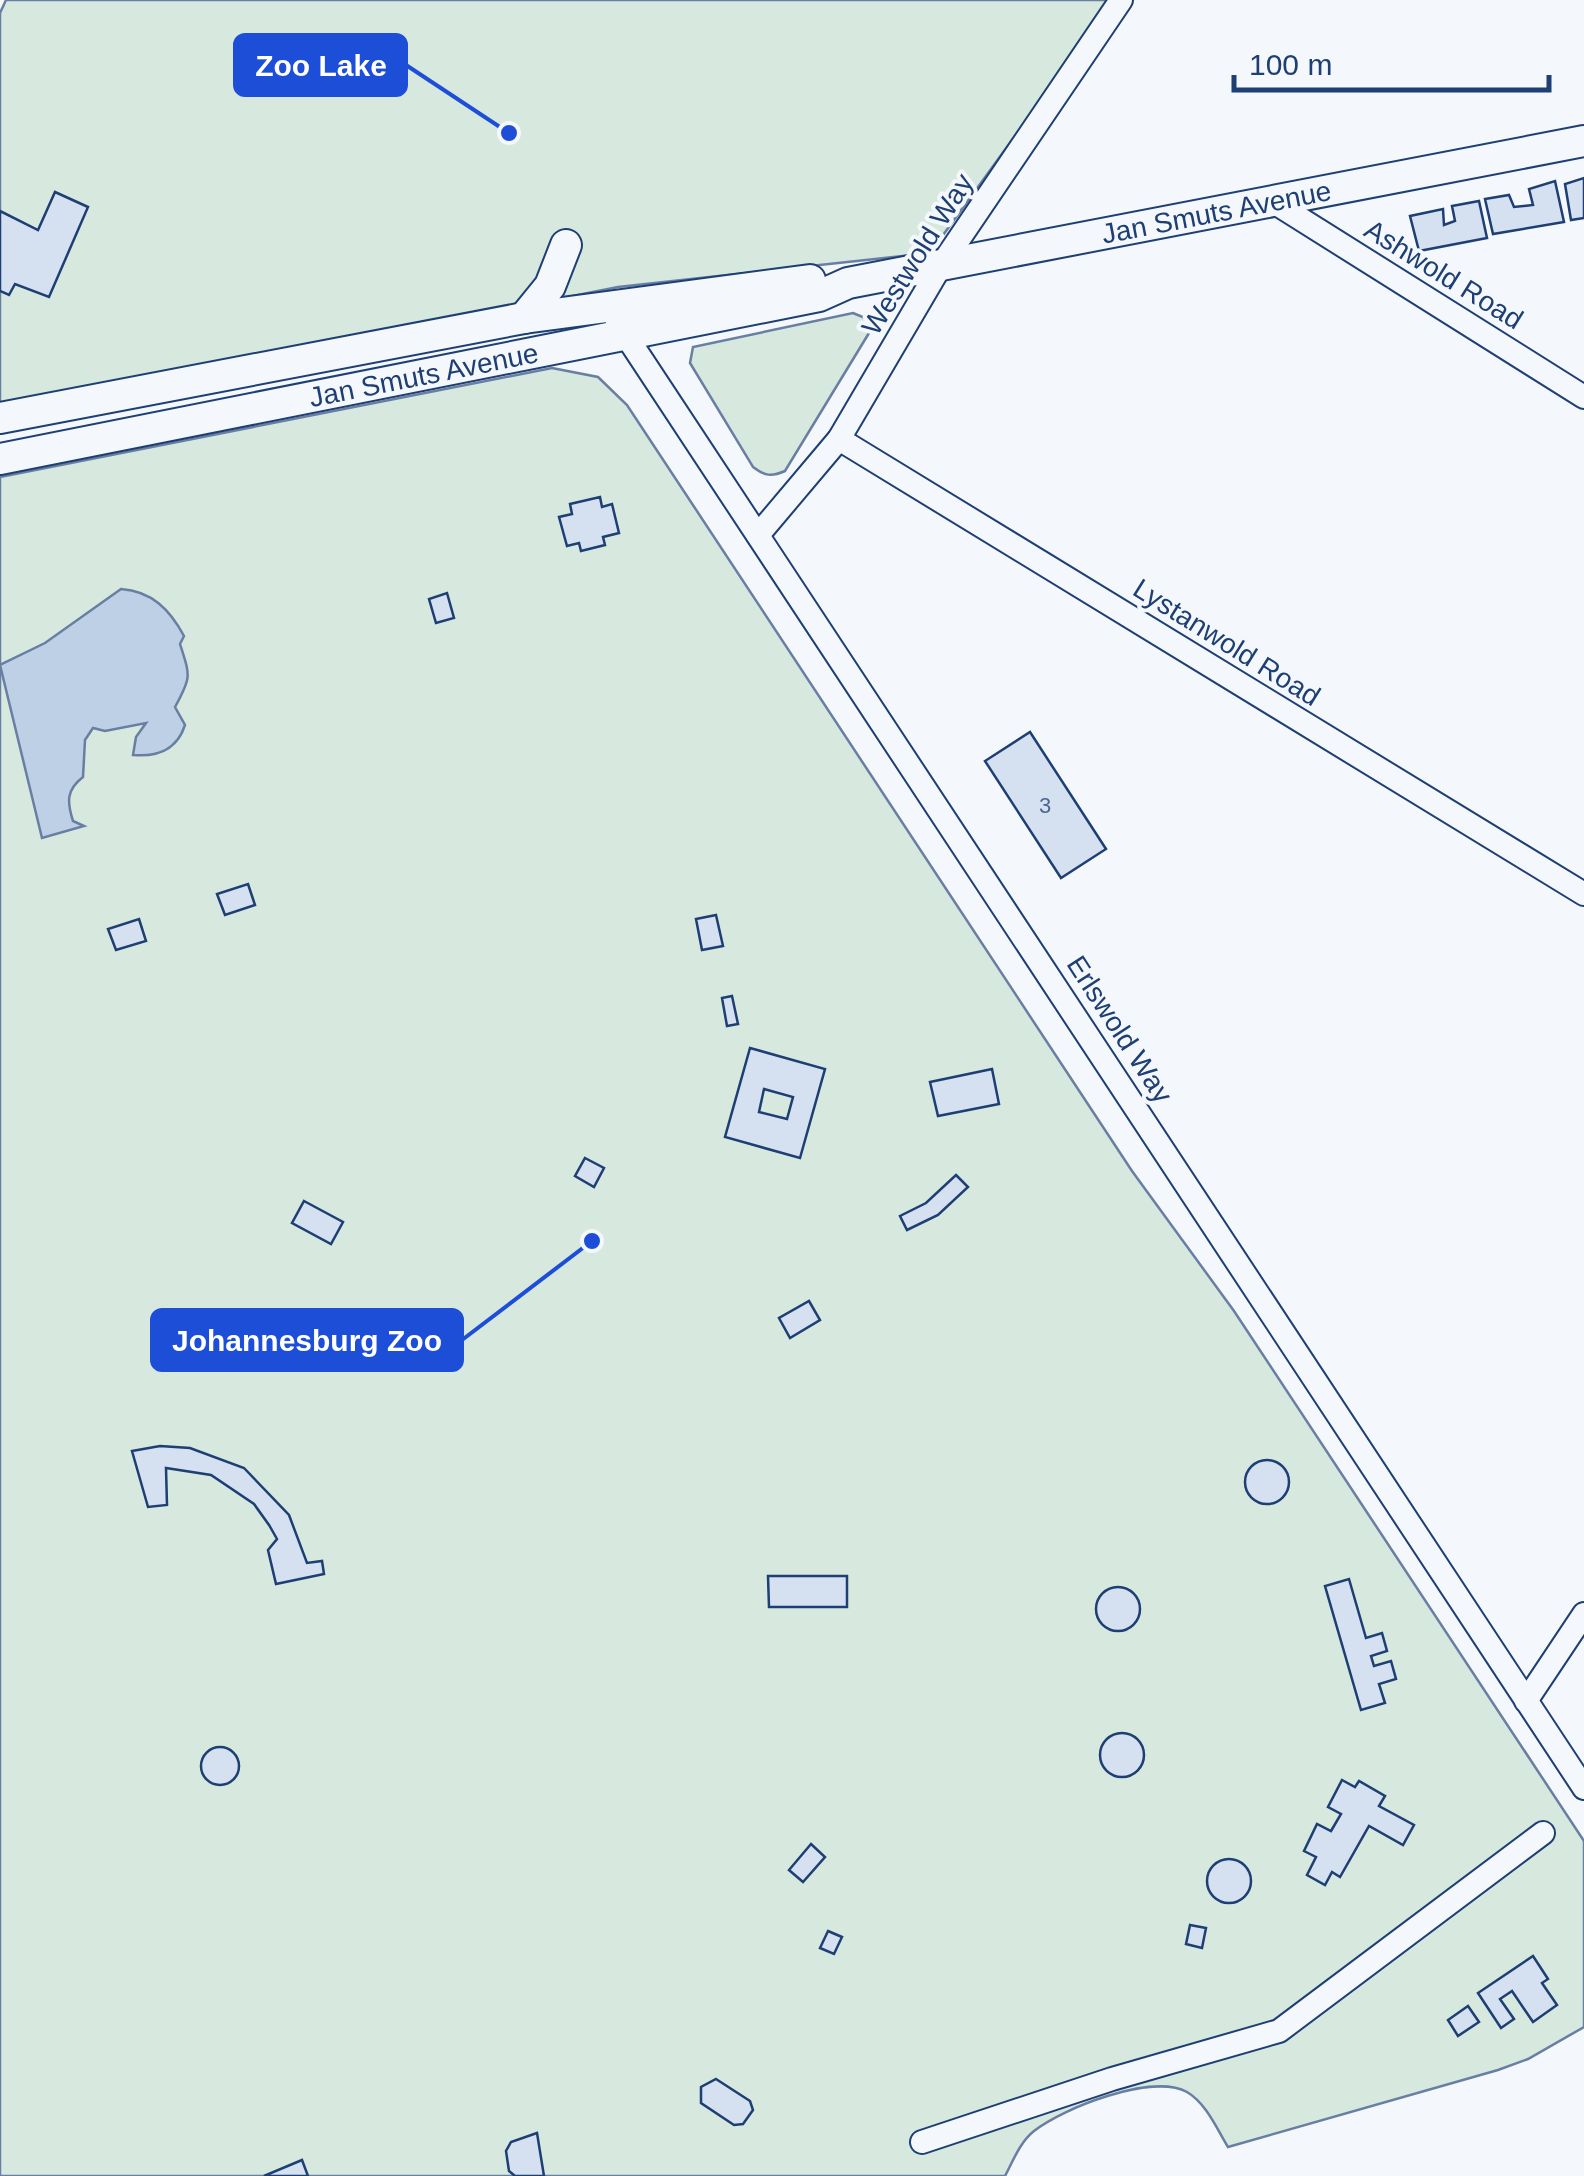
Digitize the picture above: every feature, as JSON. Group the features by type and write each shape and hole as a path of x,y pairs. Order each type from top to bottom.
{"main road":[{"name":"Jan Smuts Avenue","path":"0,459 819,296 848,283 1584,141"},
{"path":"524,318 550,286 566,246"},
{"name":"Jan Smuts Avenue","path":"0,418 604,305 820,279 848,283"}],"street":[{"name":"Westwold Way","path":"758,535 839,439 940,267 1121,0"},
{"name":"Ashwold Road","path":"1272,201 1584,396"},
{"name":"Erlswold Way","path":"604,305 1584,1788"},
{"name":"Lystanwold Road","path":"839,439 1584,894"},
{"path":"1526,1701 1584,1614"},
{"path":"922,2142 1112,2079 1279,2032 1543,1832"}],"shaded area":[{"path":"6,0 1114,0 930,253 618,287 0,409 0,13"},
{"path":"853,313 870,320 869,333 785,471 768,475 757,470 690,363 693,347"},
{"path":"552,368 598,377 627,405 1132,1171 1234,1311 1584,1841 1584,2027 1528,2059 1498,2070 1228,2147 1205,2109 1187,2092 1172,2087 1131,2090 1047,2122 1029,2135 1005,2176 0,2176 0,477"}],"water":[{"path":"121,589 151,598 173,618 184,636 180,644 188,676 175,707 185,725 172,746 142,755 133,755 136,737 146,723 105,731 93,728 85,740 83,777 69,797 73,821 84,826 42,838 0,665 45,643"}],"building":[{"path":"1584,178 1584,218 1571,220 1565,184"},
{"path":"1555,181 1564,222 1493,234 1485,199 1509,195 1514,207 1533,205 1529,189"},
{"path":"55,192 88,207 49,297 15,284 9,295 0,291 0,211 38,230"},
{"path":"1479,201 1487,238 1419,251 1410,216 1443,209 1444,225 1455,221 1452,206"},
{"path":"600,497 602,507 612,504 619,533 603,537 605,545 581,551 579,543 567,546 559,517 572,514 570,504"},
{"path":"447,593 454,618 436,623 429,599"},
{"path":"1030,732 1106,849 1061,878 985,761"},
{"path":"248,884 255,905 225,915 217,894"},
{"path":"716,915 723,946 702,950 696,919"},
{"path":"139,919 146,941 116,950 108,929"},
{"path":"732,996 738,1024 727,1026 722,998"},
{"path":"750,1048 825,1069 800,1158 725,1137","holes":["764,1089 793,1097 787,1119 759,1112"]},
{"path":"992,1069 999,1104 938,1116 930,1082"},
{"path":"585,1158 604,1168 594,1187 575,1176"},
{"path":"956,1175 968,1187 938,1215 907,1230 900,1216 926,1203"},
{"path":"304,1201 343,1222 331,1244 292,1223"},
{"path":"809,1301 820,1320 790,1338 779,1318"},
{"path":"160,1446 190,1448 244,1468 289,1515 307,1563 322,1561 324,1574 276,1584 268,1550 277,1539 269,1525 254,1504 211,1475 166,1468 167,1505 148,1507 132,1451"},
{"path":"1267,1460 1283,1466 1289,1482 1283,1498 1267,1504 1251,1498 1245,1482 1251,1466"},
{"path":"768,1576 847,1576 847,1607 769,1607"},
{"path":"1349,1579 1366,1638 1382,1633 1387,1651 1371,1656 1374,1666 1391,1661 1396,1679 1379,1684 1385,1703 1361,1710 1325,1586"},
{"path":"1118,1587 1134,1593 1140,1609 1134,1625 1118,1631 1102,1625 1096,1609 1102,1593"},
{"path":"1122,1733 1138,1739 1144,1755 1138,1771 1122,1777 1106,1771 1100,1755 1106,1739"},
{"path":"220,1747 233,1753 239,1766 233,1779 220,1785 207,1779 201,1766 207,1753"},
{"path":"1342,1780 1355,1787 1359,1781 1385,1796 1379,1806 1414,1825 1403,1845 1369,1826 1340,1877 1332,1872 1325,1885 1307,1875 1316,1857 1304,1851 1317,1824 1331,1831 1341,1814 1328,1807"},
{"path":"811,1844 825,1857 803,1882 789,1870"},
{"path":"1229,1859 1245,1865 1251,1881 1245,1897 1229,1903 1213,1897 1207,1881 1213,1865"},
{"path":"1190,1925 1206,1928 1202,1948 1186,1944"},
{"path":"828,1931 842,1937 834,1954 820,1948"},
{"path":"1533,1956 1548,1979 1542,1983 1557,2005 1533,2022 1512,1991 1500,1999 1514,2019 1501,2028 1478,1993"},
{"path":"1468,2006 1479,2022 1458,2036 1448,2020"},
{"path":"716,2079 750,2101 753,2110 743,2124 734,2125 701,2103 701,2087"},
{"path":"537,2133 544,2176 515,2176 509,2171 506,2151 511,2142"},
{"path":"302,2160 308,2176 264,2176"}],"place":[{"name":"Zoo Lake","path":"509,133"},
{"name":"Johannesburg Zoo","path":"592,1241"}]}
